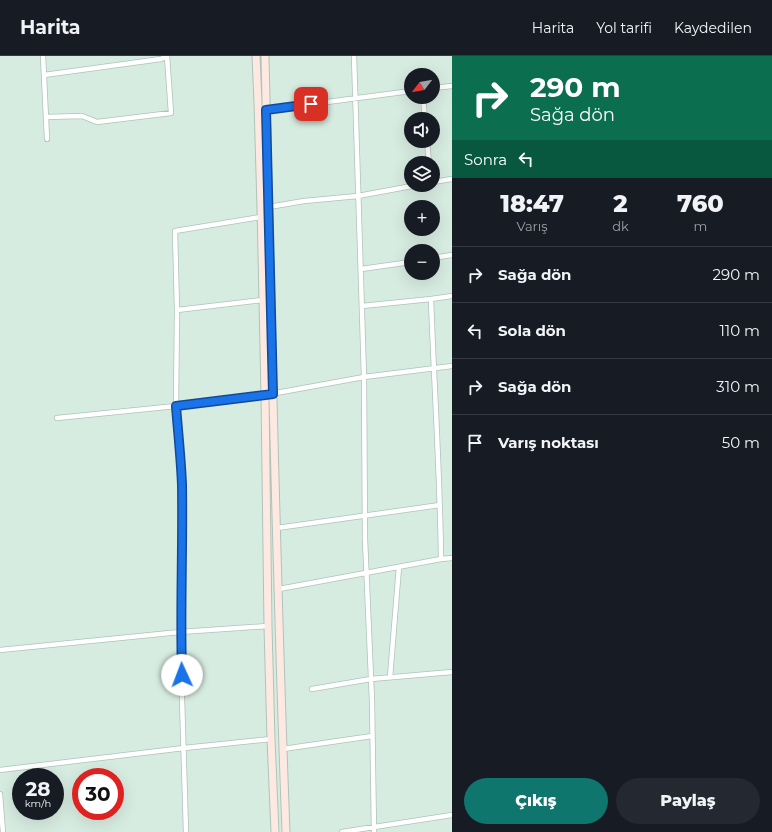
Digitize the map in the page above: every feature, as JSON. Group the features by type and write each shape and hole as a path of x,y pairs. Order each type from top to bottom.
{"street":[{"path":"44,56 47,139"},
{"path":"44,75 161,59 167,56 171,113 97,122 82,116 46,117"},
{"path":"256,56 263,300 277,528 286,832"},
{"path":"265,56 269,207 268,626 275,832"},
{"path":"354,56 364,377 366,573 374,829"},
{"path":"440,87 452,86"},
{"path":"266,110 404,92"},
{"path":"440,181 452,179"},
{"path":"269,207 304,201 358,196 404,188"},
{"path":"186,832 180,632 182,588 182,484 176,406 177,310 175,231 261,217"},
{"path":"440,257 452,255"},
{"path":"361,269 404,263"},
{"path":"362,306 452,296"},
{"path":"430,299 440,505 441,559"},
{"path":"177,310 263,300"},
{"path":"57,418 176,406 269,394 364,377 452,366"},
{"path":"277,528 440,505"},
{"path":"279,589 452,558"},
{"path":"390,677 399,567"},
{"path":"0,650 180,632 268,626"},
{"path":"312,689 370,679 452,672"},
{"path":"283,748 372,736"},
{"path":"0,770 271,739"},
{"path":"0,794 3,832"},
{"path":"342,832 374,829 452,815"}],"route":[{"path":"182,675 180,632 182,588 182,484 176,406 273,394 266,110 311,104"}]}
